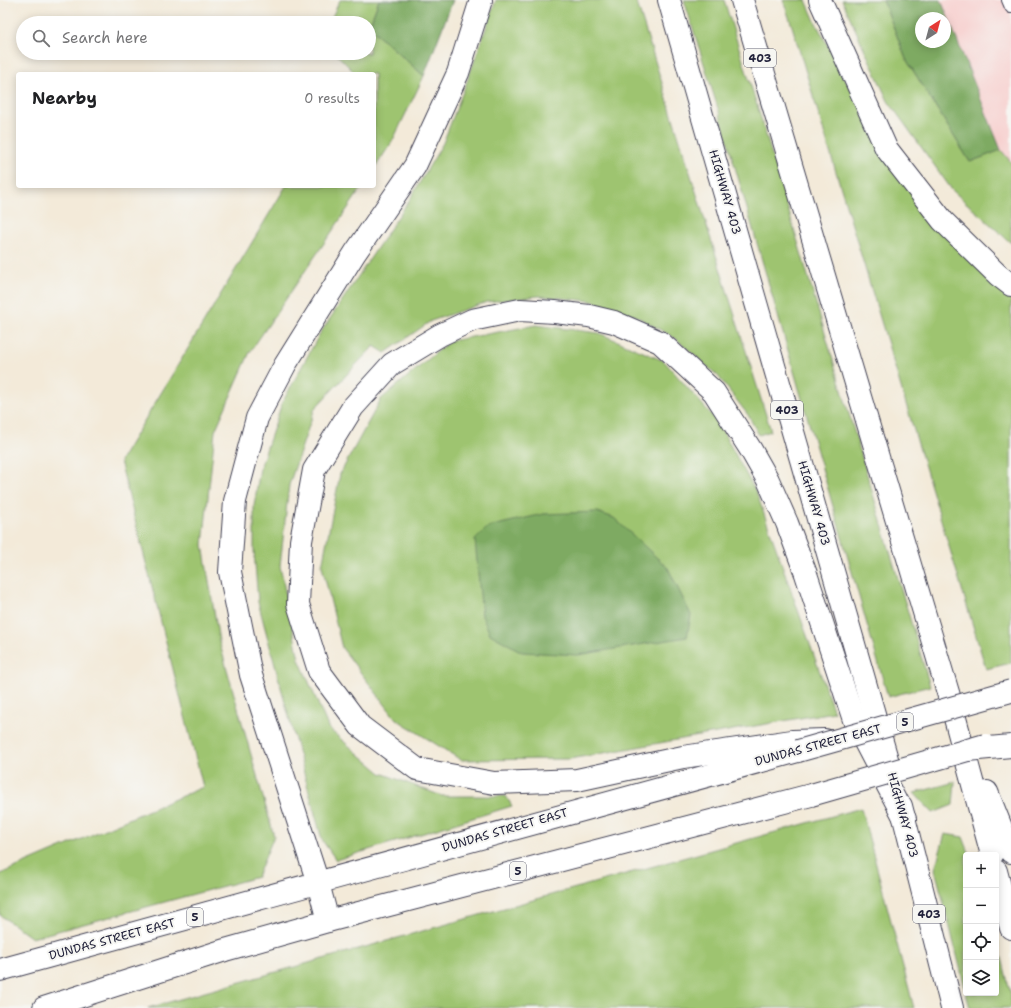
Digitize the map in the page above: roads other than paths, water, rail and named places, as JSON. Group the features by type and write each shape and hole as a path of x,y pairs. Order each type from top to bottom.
{"main road":[{"path":"328,921 318,883 251,675 230,572 235,501 257,418 285,365 355,253 415,166 458,73 481,0"},
{"name":"HIGHWAY 403","path":"669,0 905,819 952,1008"},
{"name":"403","path":"742,0 949,696 991,852"},
{"path":"820,0 886,148 943,221 998,275 1011,285"},
{"path":"795,746 683,757 578,780 494,783 417,769 360,726 319,671 298,604 301,541 314,470 353,407 392,364 440,335 472,320 520,310 555,312 588,316 614,322 660,342 714,392 751,450 768,480 787,523 856,723 905,819"},
{"name":"DUNDAS STREET EAST","path":"0,970 570,812 795,746 843,739 1011,692"},
{"path":"949,696 1011,852"},
{"name":"5","path":"44,1008 224,950 328,921 812,795 1011,738"},
{"path":"967,750 1011,746"},
{"path":"999,882 1011,928"}],"lane":[{"path":"1008,0 1011,7"}]}
